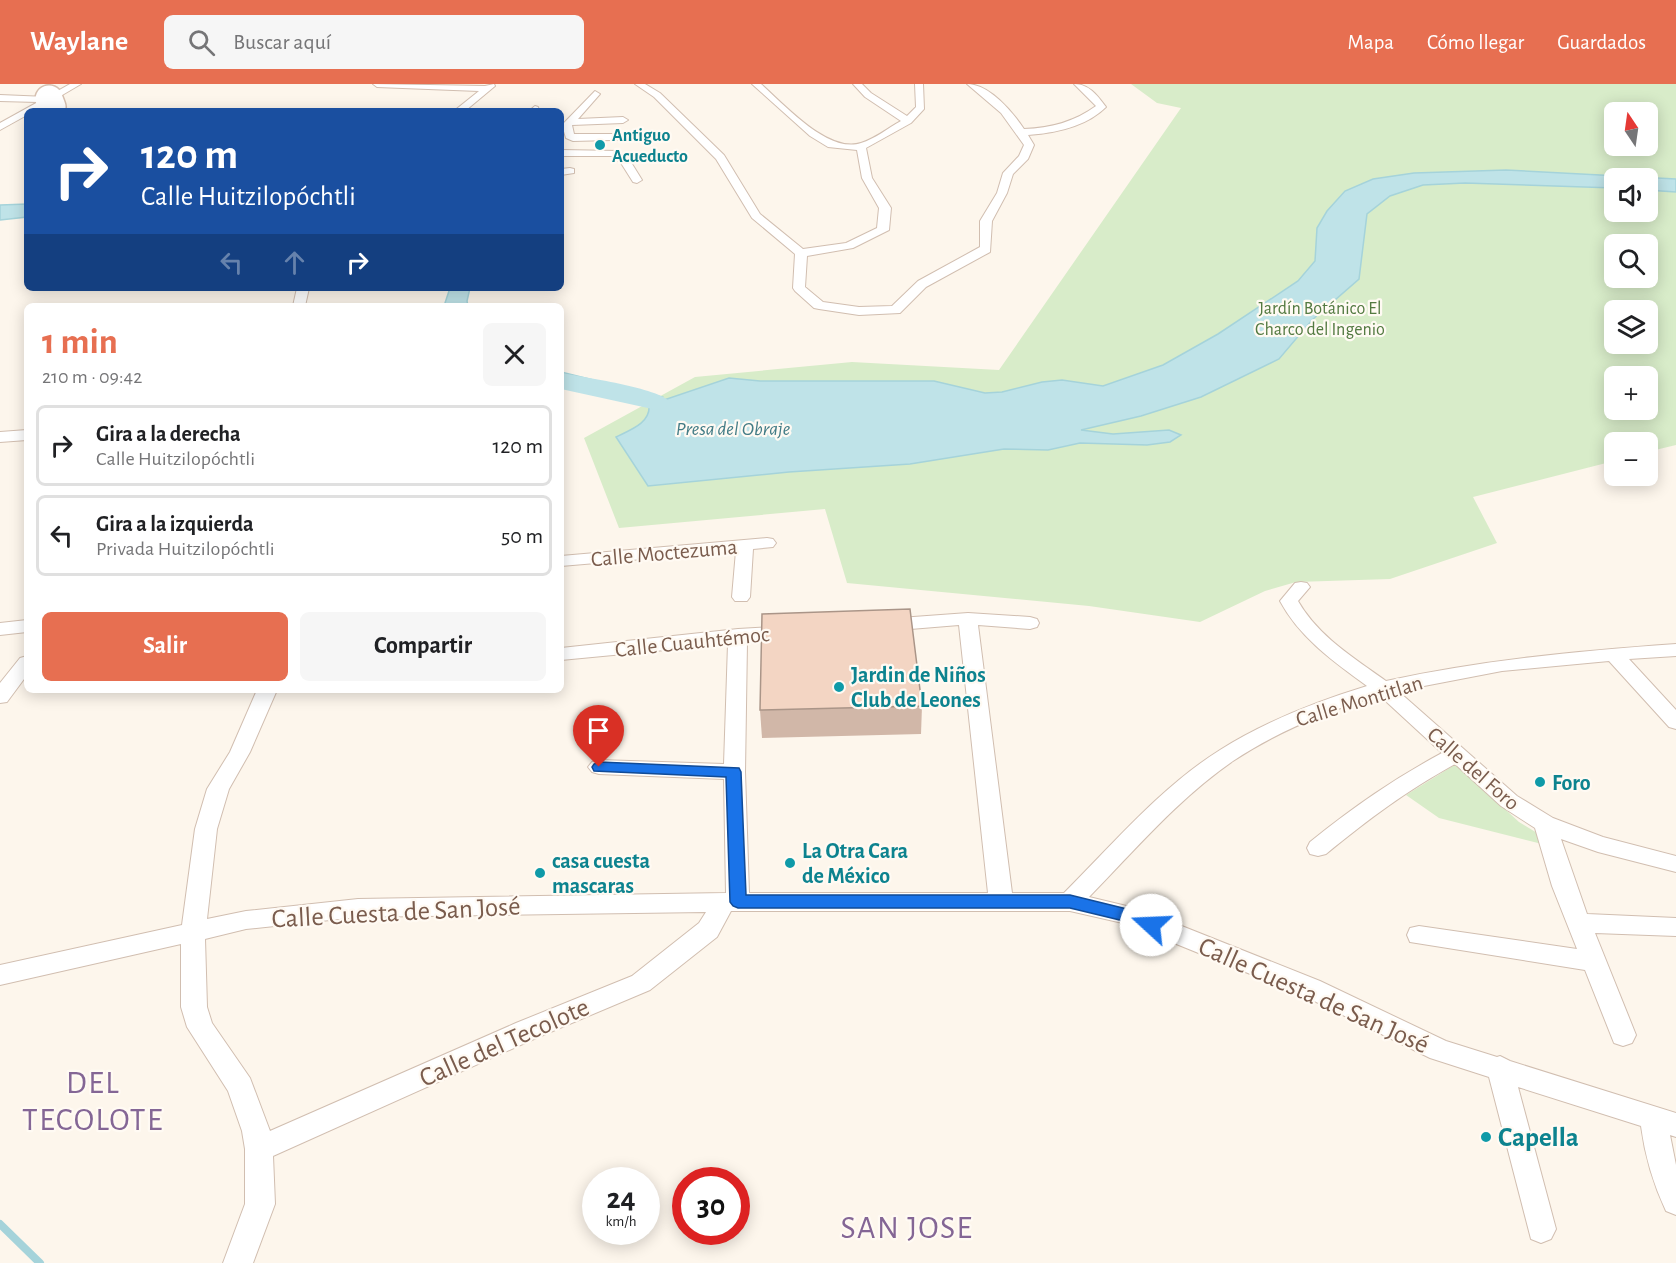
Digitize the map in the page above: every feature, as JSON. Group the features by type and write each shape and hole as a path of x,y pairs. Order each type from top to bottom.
{"street":[{"path":"48,106 77,84"},
{"path":"0,98 48,106 91,84"},
{"path":"377,84 490,87"},
{"path":"639,84 657,95 720,157 756,216 801,253 849,246 883,230 885,208 867,178 861,147"},
{"path":"756,84 813,134 832,145 861,147 908,122 921,107 919,84"},
{"path":"857,84 868,95 908,122"},
{"path":"801,253 799,288 819,305 859,311 895,310 922,284 986,249 986,221 1002,193 1008,173 1024,157 1029,145 1023,132 994,99 971,84"},
{"path":"1023,132 1063,127 1085,119 1101,107 1094,96 1078,84"},
{"path":"463,108 490,87"},
{"path":"566,124 595,94"},
{"path":"0,128 24,113"},
{"path":"566,124 623,120"},
{"path":"0,128 24,121"},
{"path":"566,124 569,136 573,138 646,137"},
{"path":"564,153 614,153 625,160 637,180"},
{"path":"0,437 24,435"},
{"name":"Calle Moctezuma","path":"564,561 767,543"},
{"path":"741,597 745,545"},
{"name":"Calle del Foro","path":"1301,587 1289,601 1299,619 1328,648 1384,688 1509,801 1545,824 1598,844 1676,864"},
{"path":"864,627 968,619 1030,623"},
{"path":"968,619 1001,901"},
{"path":"0,629 24,626"},
{"name":"Calle Cuauhtémoc","path":"564,654 807,630"},
{"path":"731,902 738,635"},
{"name":"Calle Montitlan","path":"1070,902 1185,787 1227,755 1284,723 1323,706 1447,673 1612,654 1676,650"},
{"path":"1612,654 1676,722"},
{"path":"0,697 24,666"},
{"path":"238,1263 260,1204 262,1184 260,1149 240,1086 200,1027 194,1007 193,929 206,829 218,789 240,752 266,693"},
{"path":"1318,848 1370,806 1402,784 1457,754"},
{"path":"599,767 734,772"},
{"path":"1545,824 1578,923 1623,1035"},
{"name":"Calle Cuesta de San José","path":"0,975 193,929 292,913 358,908 731,902 1070,902 1131,916 1311,988 1439,1050 1500,1067 1664,1121"},
{"name":"Calle del Tecolote","path":"260,1149 525,1031 641,983 708,930 731,902"},
{"path":"1578,923 1676,927"},
{"path":"1419,935 1593,961"},
{"path":"1500,1067 1541,1229"},
{"path":"1664,1121 1660,1160 1676,1201"}],"green space":[{"name":"Jardín Botánico El Charco del Ingenio","path":"1131,84 1676,84 1676,445 1658,449 1658,432 1604,432 1604,464 1473,497 1497,543 1390,579 1296,582 1265,591 1200,622 1089,606 847,583 825,509 619,528 584,438 695,377 852,362 999,370 1181,108 1157,103"},
{"path":"1456,764 1519,822 1542,836 1546,845 1439,818 1406,795"}],"water":[{"name":"Presa del Obraje","path":"1506,170 1604,175 1604,188 1465,183 1423,185 1390,196 1367,214 1359,279 1312,320 1279,359 1201,397 1141,416 1081,430 1113,434 1169,430 1181,435 1170,442 1147,445 1080,443 1048,450 1004,449 910,464 789,472 648,486 616,437 643,421 647,417 649,405 729,378 760,381 934,381 985,393 1002,392 1042,382 1062,380 1103,386 1163,365 1218,334 1298,281 1315,261 1317,228 1327,211 1345,191 1373,179 1414,173"},
{"name":"Presa del Obraje","path":"1658,178 1676,179 1676,192 1658,191"},
{"path":"24,204 24,217 0,220 0,205"},
{"path":"449,291 469,291 467,303 445,303"},
{"path":"564,373 662,397 651,403 603,396 564,385"}],"building":[{"name":"Jardin de Niños Club de Leones","path":"910,609 922,706 760,710 762,614"}],"waterway":[{"path":"564,382 657,402"},
{"path":"0,1224 40,1263"}],"place":[{"name":"Antiguo Acueducto","path":"600,145"},
{"name":"Jardin de Niños Club de Leones","path":"839,687"},
{"name":"Foro","path":"1540,782"},
{"name":"La Otra Cara de México","path":"790,863"},
{"name":"casa cuesta mascaras","path":"540,873"},
{"name":"Capella","path":"1486,1137"}],"district":[{"name":"DEL TECOLOTE","path":"93,1100"},
{"name":"SAN JOSE","path":"907,1227"}],"route":[{"path":"599,767 734,772 738,902 1070,902 1131,916 1151,925"}]}
